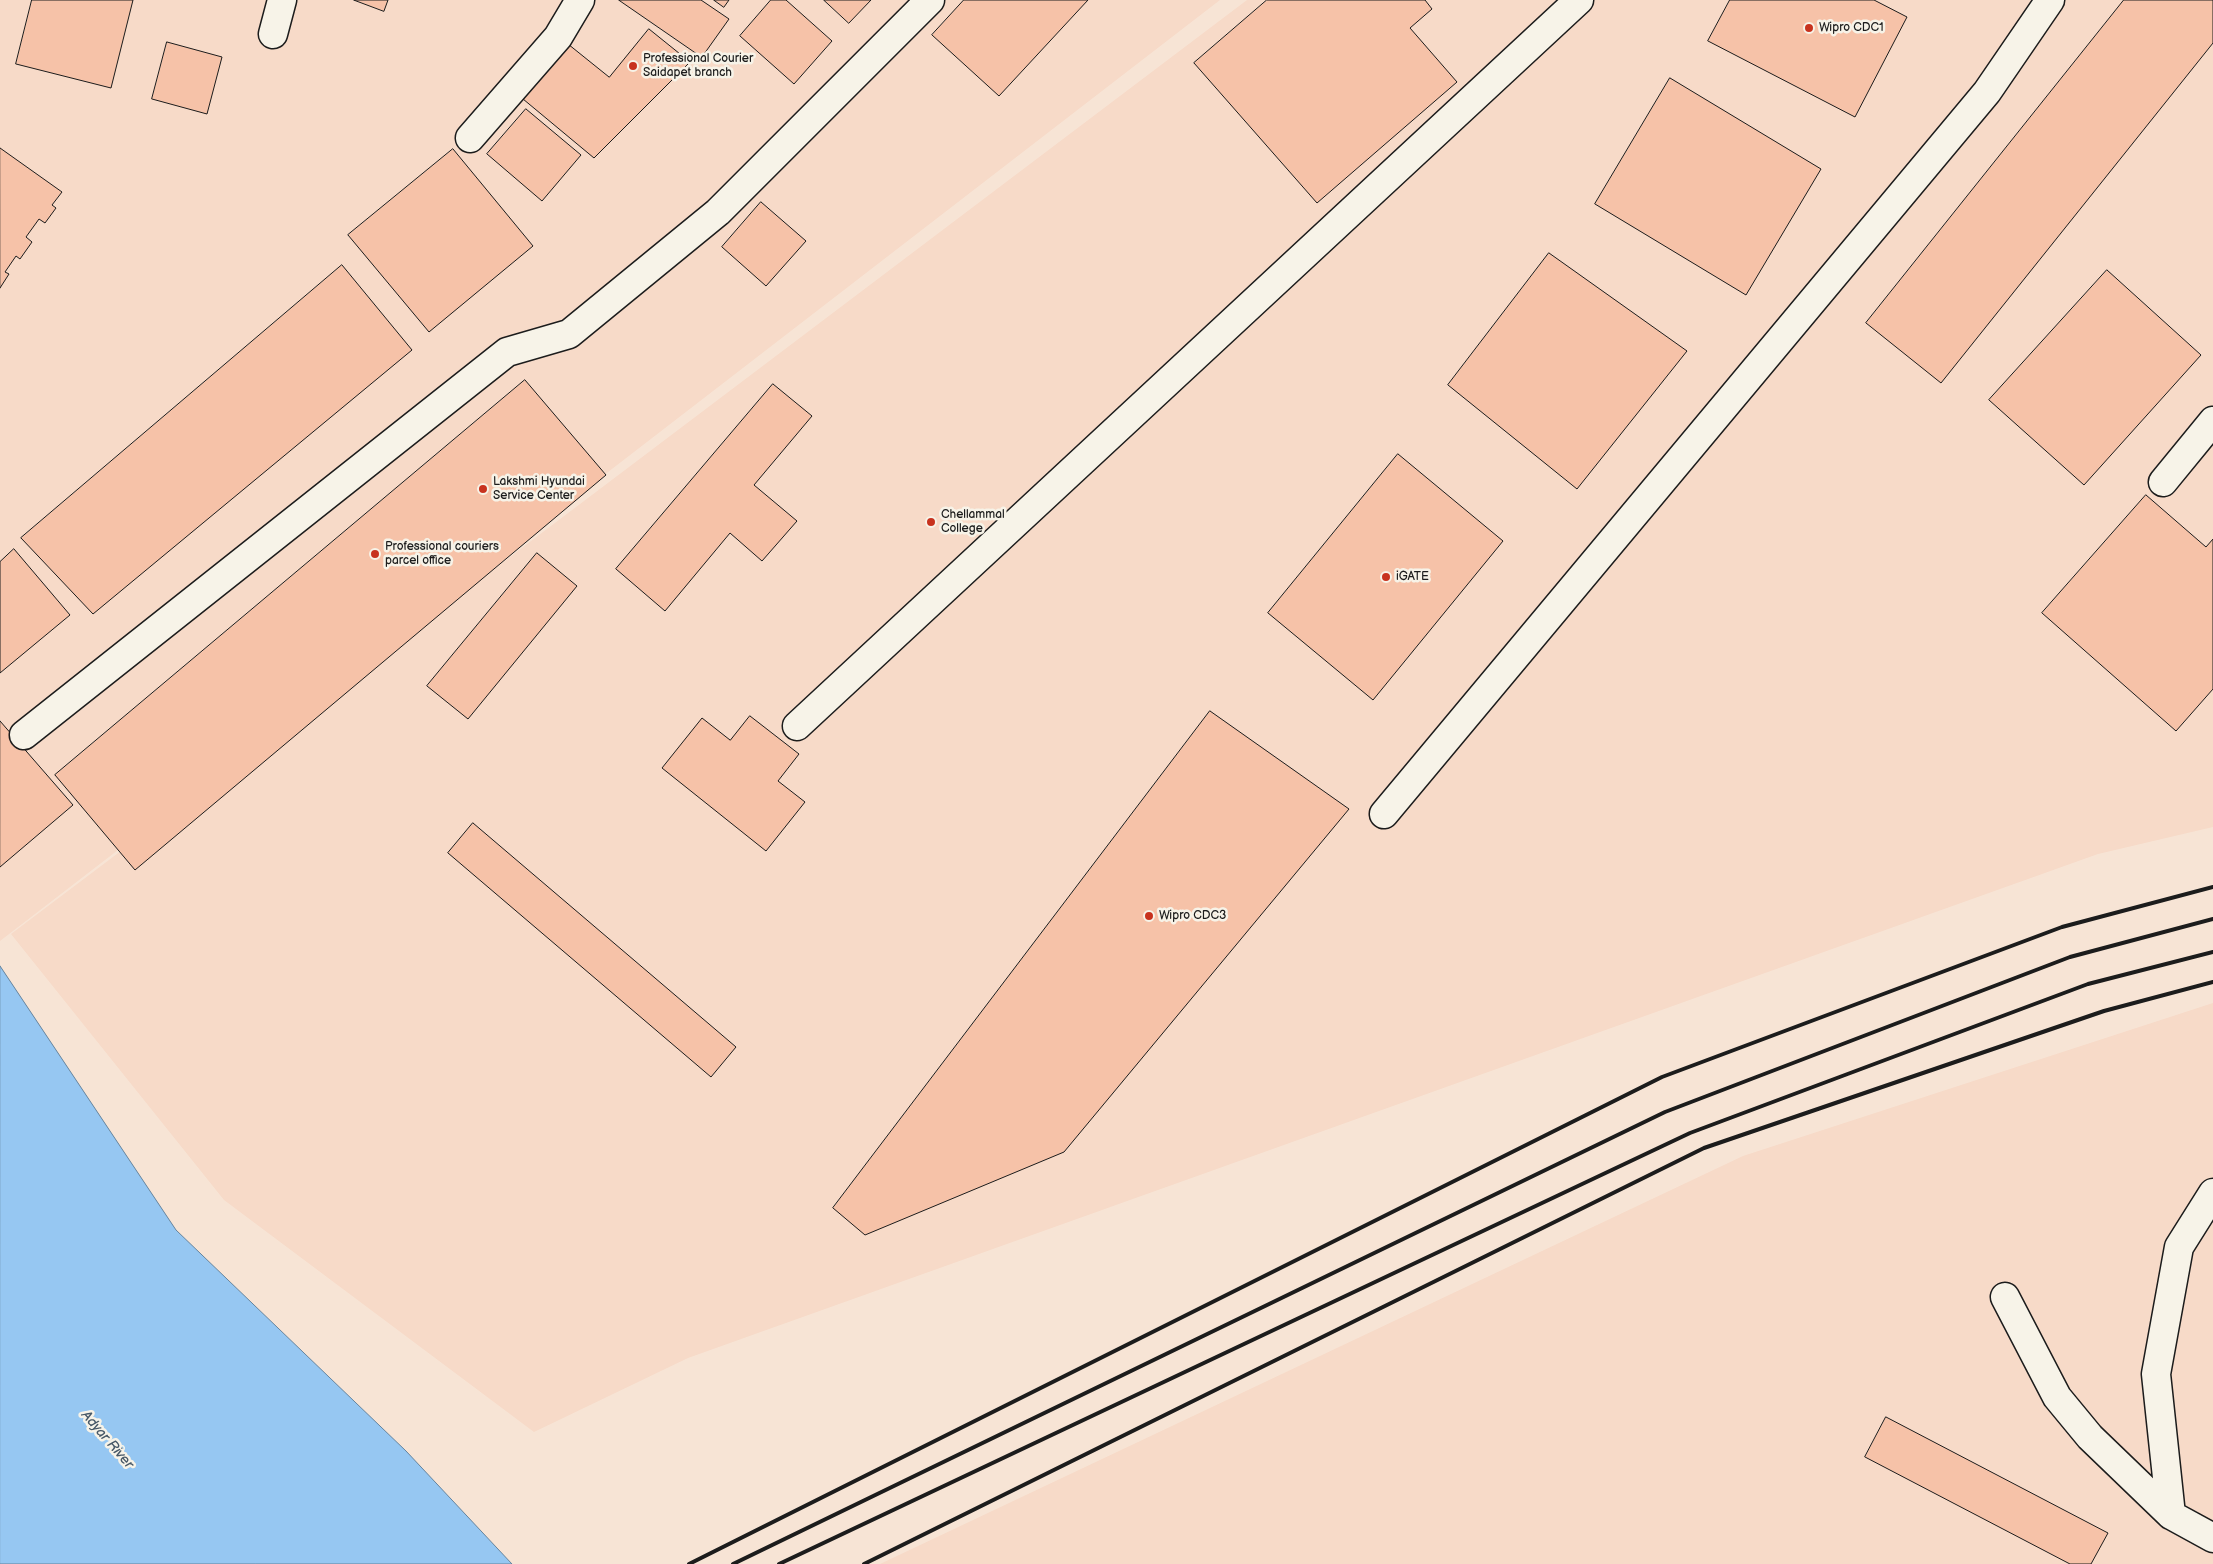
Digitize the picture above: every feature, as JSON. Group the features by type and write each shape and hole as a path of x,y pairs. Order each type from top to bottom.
{"street":[{"path":"273,34 282,0"},
{"path":"470,138 558,37 580,0"},
{"path":"24,735 507,352 569,334 718,212 930,0"},
{"path":"797,726 1578,0"},
{"path":"1384,814 1987,92 2050,0"},
{"path":"2163,482 2213,421"},
{"path":"2171,1515 2156,1374 2179,1247 2213,1194"},
{"path":"2006,1296 2057,1397 2090,1437 2171,1515 2213,1538"}],"shaded area":[{"path":"0,0 1220,0 0,941"},
{"path":"1247,0 2213,0 2213,827 2098,854 688,1358 534,1432 224,1200 11,934"},
{"path":"2213,1003 2213,1564 880,1564 1743,1156"}],"water":[{"name":"Adyar River","path":"0,966 176,1230 406,1451 512,1564 0,1564"}],"building":[{"path":"32,0 133,0 111,88 16,64"},
{"path":"354,0 388,0 384,11"},
{"path":"619,0 701,0 729,19 702,57"},
{"path":"714,0 729,0 724,7"},
{"path":"771,0 786,0 832,41 794,84 740,36"},
{"path":"824,0 871,0 849,23"},
{"path":"964,0 1088,0 999,96 932,35"},
{"path":"1267,0 1425,0 1432,9 1410,28 1457,82 1317,203 1194,63"},
{"path":"1730,0 1874,0 1907,17 1855,117 1708,41"},
{"path":"2124,0 2213,0 2213,43 1941,383 1866,323"},
{"path":"649,29 690,62 594,158 517,94 563,40 609,77"},
{"path":"167,42 222,57 207,114 152,99"},
{"path":"1670,78 1821,169 1746,295 1595,204"},
{"path":"526,109 581,155 542,201 487,154"},
{"path":"0,148 62,192 52,205 56,208 45,223 39,219 26,237 32,242 20,259 16,256 5,272 9,274 0,288"},
{"path":"453,149 533,246 429,332 348,235"},
{"path":"761,202 806,241 766,286 722,247"},
{"path":"1549,253 1687,351 1577,489 1448,385"},
{"path":"342,265 412,350 93,614 21,538"},
{"path":"2107,270 2201,355 2084,485 1989,400"},
{"path":"525,380 606,475 135,870 55,775"},
{"path":"773,384 812,416 754,485 797,521 762,561 730,533 665,611 616,569"},
{"name":"iGATE","path":"1398,454 1503,541 1373,700 1268,613"},
{"path":"2146,495 2206,547 2213,539 2213,689 2176,731 2042,613"},
{"path":"14,549 70,615 0,673 0,562"},
{"path":"537,553 577,586 468,719 427,686"},
{"path":"1210,711 1349,809 1064,1152 865,1235 833,1208"},
{"path":"750,716 799,754 778,781 805,802 766,851 662,768 702,718 730,740"},
{"path":"0,721 73,805 0,867"},
{"path":"473,823 736,1047 711,1077 448,853"},
{"path":"1886,1417 2108,1533 2091,1564 2070,1564 1865,1457"}],"railway":[{"path":"689,1564 1662,1077 2062,927 2213,887"},
{"path":"733,1564 1665,1112 2070,957 2213,919"},
{"path":"779,1564 1690,1133 2088,984 2213,952"},
{"path":"864,1564 1704,1148 2104,1011 2213,982"}],"place":[{"name":"Wipro CDC1","path":"1809,28"},
{"name":"Professional Courier Saidapet branch","path":"633,66"},
{"name":"Lakshmi Hyundai Service Center","path":"483,489"},
{"name":"Chellammal College","path":"931,522"},
{"name":"Professional couriers parcel office","path":"375,554"},
{"name":"iGATE","path":"1386,577"},
{"name":"Wipro CDC3","path":"1149,916"}]}
